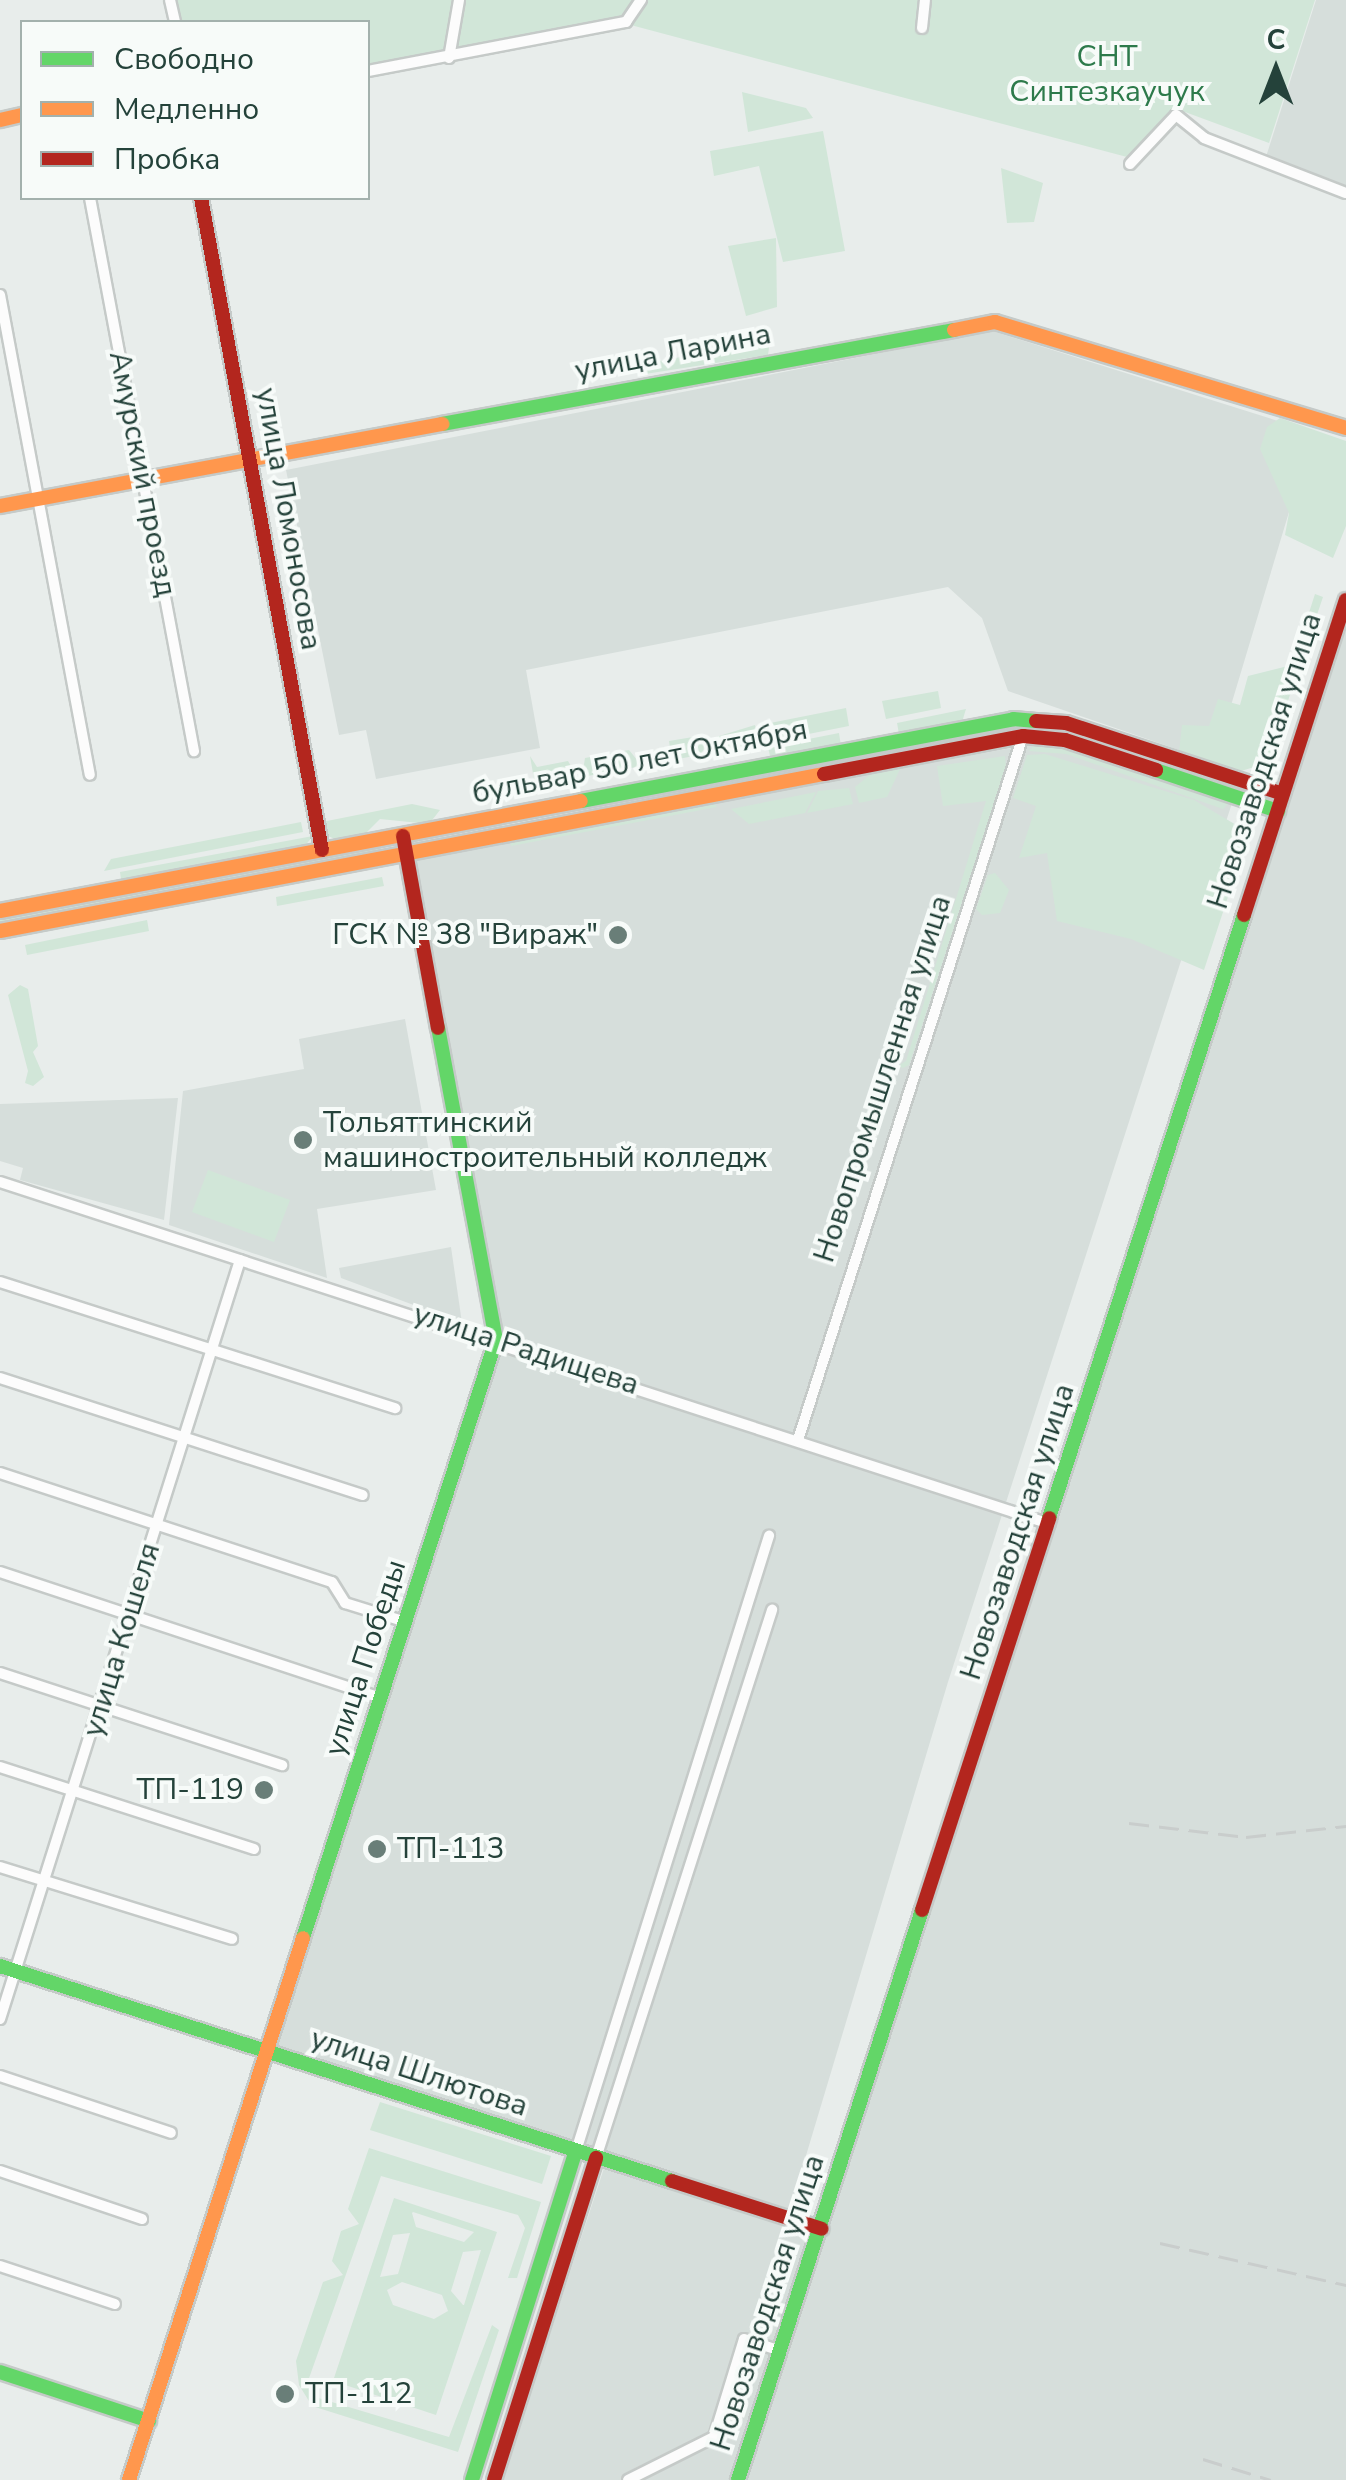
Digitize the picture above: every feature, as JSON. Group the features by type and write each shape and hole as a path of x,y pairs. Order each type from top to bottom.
{"main road":[{"name":"улица Ломоносова","path":"201,200 322,850"},
{"name":"улица Ларина","path":"0,506 995,322 1346,428"},
{"name":"Новозаводская улица","path":"738,2480 1346,600"},
{"name":"бульвар 50 лет Октября","path":"1,906 1041,718 1284,794"},
{"name":"бульвар 50 лет Октября","path":"0,931 1023,736 1065,740 1278,811"},
{"path":"766,766 768,783"},
{"path":"1227,794 1239,787 1234,778"},
{"path":"551,808 554,824"},
{"name":"улица Победы","path":"129,2480 496,1340 403,836"},
{"name":"улица Шлютова","path":"8,1969 822,2230"},
{"path":"472,2480 576,2151"},
{"path":"494,2480 596,2158"},
{"path":"0,2372 149,2420"}],"street":[{"path":"449,58 459,0"},
{"path":"370,70 626,22 641,0"},
{"path":"922,28 926,0"},
{"path":"1130,164 1176,115 1204,138 1346,194"},
{"name":"Амурский проезд","path":"90,200 194,750"},
{"path":"0,294 90,775"},
{"name":"Новопромышленная улица","path":"798,1440 1023,736"},
{"name":"улица Радищева","path":"0,1182 496,1340 1050,1524"},
{"name":"улица Кошеля","path":"0,2018 8,1969 46,1883 240,1260"},
{"path":"0,1282 395,1408"},
{"path":"0,1378 363,1495"},
{"path":"0,1473 332,1582 345,1603 406,1622"},
{"path":"576,2151 770,1536"},
{"path":"0,1572 382,1698"},
{"path":"596,2158 772,1610"},
{"path":"0,1673 282,1765"},
{"path":"0,1767 254,1849"},
{"path":"0,1867 232,1939"},
{"path":"0,2076 171,2133"},
{"path":"0,2171 142,2219"},
{"path":"0,2266 115,2304"},
{"path":"628,2480 714,2437 744,2339 780,2351"}],"shaded area":[{"path":"1316,0 1346,0 1346,196 1264,163"},
{"path":"992,331 1313,432 1214,762 1008,691 982,618 948,587 526,670 540,748 376,779 366,730 339,735 286,470"},
{"path":"1346,600 1346,2480 742,2480"},
{"path":"1022,746 1059,746 1232,803 948,1682 790,2209 273,2050 500,1337 413,858"},
{"name":"Тольяттинский машиностроительный колледж","path":"405,1019 436,1190 317,1209 327,1278 169,1225 183,1091 304,1069 299,1039"},
{"path":"178,1098 164,1220 20,1180 23,1168 0,1161 0,1104"},
{"path":"451,1247 462,1323 341,1278 339,1268"},
{"path":"605,2165 817,2232 737,2480 502,2480"}],"green space":[{"name":"СНТ Синтезкаучук","path":"172,0 1315,0 1269,143 1185,112 1127,157 627,24 370,69 370,20 177,20"},
{"path":"742,92 806,108 813,118 748,132"},
{"path":"823,131 845,251 783,262 759,166 714,176 710,151"},
{"path":"1001,168 1043,183 1034,222 1007,223"},
{"path":"776,238 777,307 746,316 728,246"},
{"path":"770,340 768,355 645,374 649,363"},
{"path":"1280,418 1346,441 1346,526 1333,558 1285,535 1289,513 1260,449 1267,427"},
{"path":"1315,594 1323,597 1267,763 1238,772 1179,752 1182,725 1209,726 1218,699 1240,705 1248,676 1292,665"},
{"path":"938,691 941,708 886,719 882,701"},
{"path":"846,708 849,726 768,742 765,724"},
{"path":"966,709 962,722 899,734 897,723"},
{"path":"755,725 759,744 731,749 716,737"},
{"path":"1005,728 1005,732 784,774 783,770"},
{"path":"839,733 841,746 770,756 768,747"},
{"path":"705,735 711,739 700,755 650,764 653,751 670,748 669,741"},
{"path":"1034,745 1061,745 1228,804 1223,809 1066,754 1029,751"},
{"path":"629,750 642,766 582,777 585,758"},
{"path":"1045,754 1194,800 1243,829 1243,851 1204,970 1131,939 1057,921 1047,853 1019,858 1036,806 1013,798 1027,755"},
{"path":"530,756 537,767 568,761 578,778 535,785"},
{"path":"1005,756 1006,767 909,1065 903,1068 898,1066 906,1061 986,801 943,806 937,766"},
{"path":"880,767 901,767 887,797 859,803 855,787"},
{"path":"757,772 758,779 559,813 562,810"},
{"path":"849,788 853,804 807,813 818,791"},
{"path":"816,792 805,813 749,824 731,809"},
{"path":"712,801 717,807 511,846 509,837"},
{"path":"412,804 440,810 429,824 380,819 363,836 339,841 326,835 322,822"},
{"path":"301,822 303,832 104,871 111,859"},
{"path":"313,836 303,848 141,879 121,879 120,872"},
{"path":"381,848 378,852 0,924 0,916"},
{"path":"995,873 1009,890 1000,913 982,915 976,909 988,875"},
{"path":"382,877 384,886 277,906 276,897"},
{"path":"147,920 149,931 27,955 25,945"},
{"path":"20,985 28,989 38,1046 33,1052 44,1077 33,1086 25,1083 28,1071 8,995"},
{"path":"208,1170 290,1200 274,1242 192,1212"},
{"path":"380,2102 551,2156 542,2184 370,2130"},
{"path":"369,2148 541,2202 517,2278 508,2278 525,2228 518,2215 381,2176 308,2381 315,2397 449,2437 492,2325 499,2330 458,2452 312,2406 299,2385 296,2361 323,2282 343,2275 332,2261 341,2231 359,2224 348,2209"},
{"path":"394,2198 497,2232 436,2415 333,2381","holes":["413,2212 474,2232 464,2242 416,2227","410,2233 398,2274 380,2277 393,2235","481,2250 464,2305 451,2291 463,2252","402,2282 442,2295 448,2311 434,2319 393,2305 387,2290"]}],"railway":[{"path":"1129,1823 1246,1837 1346,1826"},
{"path":"1160,2243 1346,2285"},
{"path":"1203,2459 1271,2480"}],"traffic: fast":[{"path":"442,424 954,330"},
{"path":"581,801 1013,719 1036,721"},
{"path":"1156,770 1278,811"},
{"path":"1049,1518 1244,915"},
{"path":"303,1938 496,1340 438,1028"},
{"path":"738,2480 922,1910"},
{"path":"0,1966 672,2181"},
{"path":"472,2480 576,2151"},
{"path":"0,2372 149,2421"}],"traffic: slow":[{"path":"0,120 20,115"},
{"path":"954,330 995,322 1346,428"},
{"path":"0,506 442,424"},
{"path":"0,931 824,774"},
{"path":"0,911 581,801"},
{"path":"129,2480 303,1938"}],"traffic: jam":[{"path":"201,200 322,850"},
{"path":"1244,915 1346,600"},
{"path":"1036,721 1066,723 1283,794"},
{"path":"824,774 1023,736 1065,740 1156,770"},
{"path":"403,836 438,1028"},
{"path":"922,1910 1049,1518"},
{"path":"494,2480 596,2158"},
{"path":"672,2181 822,2229"}],"place":[{"name":"ГСК № 38 \"Вираж\"","path":"618,935"},
{"name":"Тольяттинский машиностроительный колледж","path":"303,1140"},
{"name":"ТП-119","path":"264,1790"},
{"name":"ТП-113","path":"377,1849"},
{"name":"ТП-112","path":"285,2394"}]}
